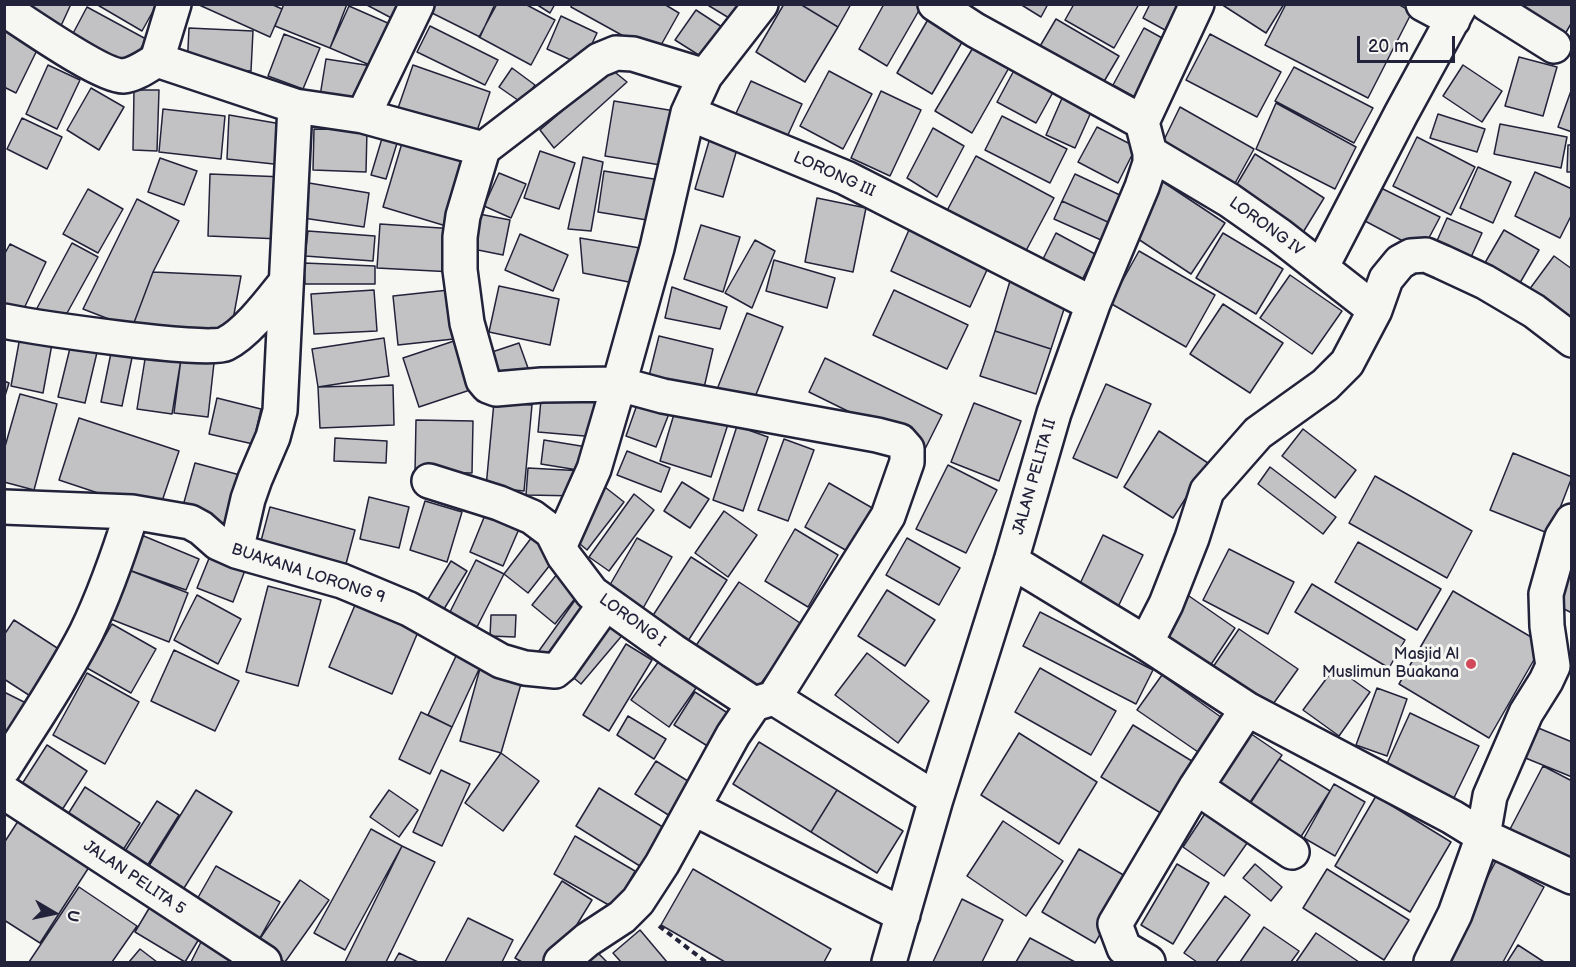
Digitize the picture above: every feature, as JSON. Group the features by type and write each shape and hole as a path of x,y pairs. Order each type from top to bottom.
{"street":[{"path":"4,9 108,72 123,76 135,73 157,60 174,4"},
{"path":"363,116 417,4"},
{"path":"560,544 594,469 657,248 688,113 705,76 761,4"},
{"path":"935,4 975,30 1142,122 1197,4"},
{"path":"1321,268 1457,12 1423,4"},
{"path":"1487,4 1554,46"},
{"path":"561,963 587,940 622,917 651,881 733,735 764,701 888,516 907,462 907,449 900,441 663,396 619,384 542,384 496,389 488,386 483,380 467,323 460,270 460,237 463,216 483,149 599,60 616,52 633,54 705,76"},
{"path":"157,60 295,106 363,116 483,149"},
{"path":"236,551 248,499 273,437 280,411 295,106"},
{"name":"LORONG III","path":"688,113 846,178 1093,304"},
{"name":"JALAN PELITA II","path":"889,963 936,799 1011,561 1054,413 1093,304 1142,187 1150,153 1142,122"},
{"name":"LORONG IV","path":"1150,153 1229,200 1279,235 1375,310"},
{"path":"1146,643 1166,604 1192,538 1207,491 1258,433 1324,385 1347,363 1375,310 1386,279 1400,261 1411,256 1426,255 1485,282 1534,311 1572,340"},
{"path":"4,321 151,341 220,346 244,330 286,282"},
{"name":"LORONG I","path":"429,481 499,502 532,517 552,532 564,556 592,593 605,604 673,651 936,799"},
{"name":"BUAKANA LORONG 9","path":"4,507 132,512 190,522 201,528 218,543 236,551 366,590 423,615 501,661 525,668 555,671 561,666 605,604"},
{"path":"4,768 36,721 86,633 113,572 132,512"},
{"path":"1431,963 1455,914 1483,836 1490,796 1526,713 1562,652 1547,626 1546,594 1562,537 1572,521"},
{"path":"1011,561 1146,643 1247,709 1452,817 1483,836 1572,877"},
{"path":"1148,963 1124,948 1115,924 1247,709"},
{"path":"1197,787 1292,852"},
{"name":"JALAN PELITA 5","path":"4,792 264,963"},
{"path":"707,815 903,915"}],"path":[{"path":"633,906 706,963"}],"building":[{"path":"5,4 71,4 60,28"},
{"path":"96,4 157,4 142,31"},
{"path":"197,4 271,4 282,9 270,37"},
{"path":"284,4 347,4 330,48 275,26"},
{"path":"365,4 408,4 399,22"},
{"path":"436,4 495,4 480,37 432,13"},
{"path":"497,4 525,4 555,20 531,65 479,37"},
{"path":"536,4 555,4 550,13"},
{"path":"572,4 664,4 679,13 656,54 571,7"},
{"path":"706,4 750,4 739,24"},
{"path":"784,4 800,4 838,27 805,82 756,52"},
{"path":"800,4 851,4 838,27"},
{"path":"884,4 917,4 921,7 887,66 859,49"},
{"path":"1020,4 1048,4 1041,17"},
{"path":"1074,4 1139,4 1114,48 1065,20"},
{"path":"1150,4 1179,4 1165,30 1143,18"},
{"path":"1221,4 1284,4 1266,33"},
{"path":"1286,4 1398,4 1412,12 1368,98 1265,45"},
{"path":"1501,4 1572,4 1572,22 1561,41"},
{"path":"349,6 390,24 372,66 330,48"},
{"path":"87,7 146,39 127,73 69,41"},
{"path":"696,10 725,29 705,59 675,40"},
{"path":"561,16 597,33 582,65 547,49"},
{"path":"930,16 965,37 932,94 897,73"},
{"path":"1056,19 1119,56 1099,90 1036,53"},
{"path":"8,26 41,42 16,93 4,87 4,33"},
{"path":"430,26 498,60 485,85 417,52"},
{"path":"189,28 253,31 251,71 187,68"},
{"path":"1144,28 1173,44 1142,101 1113,85"},
{"path":"284,34 320,48 303,89 268,76"},
{"path":"1210,34 1281,72 1257,117 1186,80"},
{"path":"974,46 1010,66 972,133 935,111"},
{"path":"1519,57 1557,67 1543,116 1505,106"},
{"path":"326,59 372,66 366,103 320,96"},
{"path":"1018,63 1057,85 1036,123 997,102"},
{"path":"48,65 80,80 57,129 26,114"},
{"path":"413,65 490,92 474,140 396,114"},
{"path":"1463,65 1502,91 1482,122 1443,96"},
{"path":"1294,67 1373,108 1354,143 1275,101"},
{"path":"512,68 535,85 522,103 499,87"},
{"path":"611,69 627,82 554,148 540,130"},
{"path":"829,71 872,94 843,149 800,126"},
{"path":"751,81 802,104 782,148 731,124"},
{"path":"91,88 124,107 99,150 67,130"},
{"path":"1572,88 1572,132 1558,127"},
{"path":"134,90 159,90 157,151 133,150"},
{"path":"881,91 921,110 890,176 851,158"},
{"path":"1063,96 1092,110 1075,148 1046,135"},
{"path":"614,101 681,112 673,167 605,156"},
{"path":"1276,103 1356,147 1335,189 1256,149"},
{"path":"1180,107 1254,149 1234,185 1163,142"},
{"path":"163,109 225,116 221,159 159,152"},
{"path":"1438,114 1485,129 1477,152 1430,138"},
{"path":"229,115 287,125 283,165 227,159"},
{"path":"1002,116 1067,149 1050,183 985,150"},
{"path":"22,118 62,137 47,169 7,149"},
{"path":"1500,124 1567,137 1561,168 1494,154"},
{"path":"1097,127 1136,147 1118,183 1078,162"},
{"path":"933,128 964,146 937,197 907,178"},
{"path":"314,129 367,130 366,172 313,170"},
{"path":"712,131 740,139 723,197 695,189"},
{"path":"383,135 398,140 386,179 371,175"},
{"path":"1417,137 1475,167 1451,215 1393,186"},
{"path":"402,143 474,164 456,229 383,207"},
{"path":"1568,145 1572,145 1572,172 1567,172"},
{"path":"540,151 575,163 559,209 524,198"},
{"path":"1255,154 1324,198 1302,234 1233,191"},
{"path":"976,156 1054,198 1020,262 942,220"},
{"path":"583,157 603,162 591,231 568,229"},
{"path":"160,158 197,171 184,205 148,192"},
{"path":"1478,167 1511,182 1493,223 1460,208"},
{"path":"604,171 666,181 659,222 598,212"},
{"path":"1535,172 1572,189 1572,214 1560,238 1515,216"},
{"path":"499,173 526,184 511,218 484,206"},
{"path":"210,174 284,177 281,239 208,236"},
{"path":"1075,174 1122,196 1110,223 1062,201"},
{"path":"1160,180 1225,223 1191,274 1126,231"},
{"path":"309,183 369,193 364,227 303,218"},
{"path":"1381,188 1440,217 1422,251 1365,221"},
{"path":"88,189 123,209 98,253 63,234"},
{"path":"817,198 866,208 853,272 805,262"},
{"path":"137,199 179,221 153,272 132,328 83,309"},
{"path":"1062,201 1110,223 1101,240 1054,219"},
{"path":"474,213 510,220 503,255 468,248"},
{"path":"1447,218 1482,233 1467,266 1433,250"},
{"path":"912,223 992,259 970,307 891,271"},
{"path":"380,224 456,229 453,272 377,268"},
{"path":"701,225 740,237 723,292 684,279"},
{"path":"1504,230 1539,250 1517,288 1482,268"},
{"path":"308,231 375,236 373,261 305,256"},
{"path":"1056,233 1095,254 1078,288 1039,267"},
{"path":"1223,233 1283,269 1256,314 1196,278"},
{"path":"520,234 568,255 553,291 505,270"},
{"path":"580,238 646,249 639,284 583,273"},
{"path":"755,240 775,251 752,308 725,293"},
{"path":"72,243 98,257 61,324 36,310"},
{"path":"10,244 46,262 19,319 4,312 4,255"},
{"path":"1139,251 1215,295 1186,347 1110,303"},
{"path":"1554,256 1572,269 1572,327 1526,294"},
{"path":"774,260 835,278 827,308 766,291"},
{"path":"304,263 375,266 375,284 305,284"},
{"path":"153,272 241,276 230,336 132,328"},
{"path":"1290,275 1342,311 1312,354 1260,318"},
{"path":"1010,281 1067,300 1051,349 995,331"},
{"path":"499,286 559,299 550,345 489,332"},
{"path":"672,287 727,307 720,329 665,318"},
{"path":"458,289 463,338 398,345 393,296"},
{"path":"374,290 377,331 314,334 311,294"},
{"path":"894,290 968,325 947,369 873,335"},
{"path":"1223,304 1283,343 1250,393 1190,354"},
{"path":"747,313 783,327 751,407 716,392"},
{"path":"995,331 1051,349 1036,394 980,376"},
{"path":"659,336 713,349 703,392 648,380"},
{"path":"20,337 52,344 43,393 11,386"},
{"path":"384,338 389,376 318,387 312,349"},
{"path":"463,338 479,387 419,407 403,358"},
{"path":"72,340 99,344 85,403 58,397"},
{"path":"113,343 134,348 122,406 101,402"},
{"path":"519,343 528,368 495,380 486,354"},
{"path":"146,353 181,359 172,414 137,409"},
{"path":"825,358 942,415 925,449 809,392"},
{"path":"181,359 214,363 208,417 174,413"},
{"path":"4,381 9,383 4,399"},
{"path":"1106,384 1151,404 1117,478 1073,458"},
{"path":"393,385 394,425 320,428 318,387"},
{"path":"542,389 599,394 596,437 538,432"},
{"path":"20,394 57,404 34,490 4,482 4,450"},
{"path":"217,398 261,409 253,444 209,434"},
{"path":"639,399 670,411 656,447 626,436"},
{"path":"494,402 532,405 524,491 486,487"},
{"path":"974,403 1021,421 999,481 951,462"},
{"path":"677,404 729,421 711,477 660,461"},
{"path":"79,418 179,451 158,513 59,480"},
{"path":"416,420 473,421 472,473 415,472"},
{"path":"737,426 768,437 743,511 713,500"},
{"path":"1303,429 1356,470 1335,498 1282,456"},
{"path":"1159,431 1208,463 1173,518 1124,487"},
{"path":"335,438 387,441 386,463 334,461"},
{"path":"784,439 814,450 788,521 758,510"},
{"path":"544,440 587,447 584,471 541,464"},
{"path":"627,451 670,468 661,492 617,475"},
{"path":"1513,453 1572,477 1550,534 1490,510"},
{"path":"195,463 240,475 226,526 181,513"},
{"path":"948,465 997,490 966,553 916,529"},
{"path":"1270,467 1336,517 1323,534 1258,484"},
{"path":"528,468 584,471 580,496 526,495"},
{"path":"1375,476 1472,531 1447,578 1349,523"},
{"path":"682,482 709,499 690,528 664,511"},
{"path":"829,483 881,513 856,556 805,527"},
{"path":"601,484 624,502 587,550 567,533"},
{"path":"634,494 654,510 609,571 589,557"},
{"path":"369,497 409,507 399,548 360,539"},
{"path":"425,501 462,512 447,562 410,550"},
{"path":"270,507 355,530 342,579 257,556"},
{"path":"724,511 757,535 728,577 695,553"},
{"path":"485,515 519,529 503,566 470,552"},
{"path":"795,529 838,555 808,607 765,581"},
{"path":"139,534 199,559 186,590 126,569"},
{"path":"1103,535 1143,555 1117,609 1077,590"},
{"path":"532,537 557,556 528,593 504,574"},
{"path":"637,538 672,557 642,610 607,590"},
{"path":"907,538 960,568 939,605 886,575"},
{"path":"1358,542 1441,589 1417,630 1335,582"},
{"path":"1229,549 1294,582 1268,634 1203,600"},
{"path":"212,551 247,565 233,602 197,588"},
{"path":"691,557 727,580 686,644 650,620"},
{"path":"476,560 504,574 476,629 449,614"},
{"path":"1572,560 1572,613 1550,602"},
{"path":"451,561 467,571 438,619 422,609"},
{"path":"562,568 584,587 555,624 532,605"},
{"path":"126,569 188,593 169,642 108,618"},
{"path":"739,582 803,625 759,686 695,647"},
{"path":"1312,584 1405,640 1389,668 1295,612"},
{"path":"268,586 321,600 298,686 246,672"},
{"path":"887,590 935,620 905,666 858,636"},
{"name":"Masjid Al Muslimun Buakana","path":"1453,591 1543,644 1489,738 1399,684"},
{"path":"197,595 241,619 218,664 174,640"},
{"path":"578,596 597,610 555,668 536,655"},
{"path":"1189,596 1235,628 1210,666 1163,634"},
{"path":"355,605 418,632 392,694 329,667"},
{"path":"1040,612 1153,670 1136,704 1023,646"},
{"path":"491,615 516,615 515,637 490,636"},
{"path":"607,617 625,632 581,684 563,669"},
{"path":"14,620 68,655 38,701 4,679 4,635"},
{"path":"112,624 156,649 131,693 87,668"},
{"path":"1239,629 1298,669 1271,707 1213,667"},
{"path":"626,644 652,660 609,731 583,715"},
{"path":"174,650 239,681 215,731 151,701"},
{"path":"867,653 929,701 898,743 835,695"},
{"path":"457,654 481,665 452,727 428,715"},
{"path":"659,661 696,688 669,727 631,700"},
{"path":"481,665 523,677 501,753 460,741"},
{"path":"1335,667 1370,692 1339,736 1303,710"},
{"path":"1040,668 1116,711 1091,755 1015,712"},
{"path":"87,673 139,702 105,764 53,735"},
{"path":"1162,675 1225,720 1201,754 1137,710"},
{"path":"1377,688 1407,699 1387,756 1356,745"},
{"path":"4,692 34,707 4,746"},
{"path":"695,692 737,719 717,752 674,725"},
{"path":"421,712 452,727 430,774 399,759"},
{"path":"1410,713 1479,746 1452,802 1384,770"},
{"path":"628,716 666,739 654,759 617,735"},
{"path":"1133,725 1200,766 1169,818 1101,777"},
{"path":"1536,727 1572,742 1572,777 1523,757"},
{"path":"1244,729 1282,755 1248,805 1210,779"},
{"path":"1019,733 1097,782 1059,844 981,795"},
{"path":"759,742 837,790 811,832 733,784"},
{"path":"47,745 87,771 60,813 20,787"},
{"path":"501,753 539,781 503,831 465,803"},
{"path":"1279,759 1330,791 1295,846 1244,813"},
{"path":"656,761 691,783 670,816 635,794"},
{"path":"1543,766 1572,781 1572,864 1508,833"},
{"path":"441,770 470,784 442,846 413,832"},
{"path":"1334,784 1365,802 1335,856 1304,838"},
{"path":"85,787 140,823 118,858 63,822"},
{"path":"599,788 666,829 643,868 576,826"},
{"path":"196,790 232,812 179,896 144,874"},
{"path":"389,790 418,810 399,837 370,817"},
{"path":"837,790 903,831 877,873 811,832"},
{"path":"1376,796 1451,842 1410,912 1335,866"},
{"path":"157,801 179,815 142,874 120,859"},
{"path":"1210,806 1252,836 1224,876 1183,847"},
{"path":"22,815 93,861 40,943 4,920 4,843"},
{"path":"1003,821 1063,861 1026,916 967,876"},
{"path":"371,829 402,846 345,950 314,933"},
{"path":"575,836 635,871 614,908 554,874"},
{"path":"402,846 435,862 386,962 345,962"},
{"path":"1079,849 1132,880 1095,943 1042,912"},
{"path":"1496,861 1544,887 1503,962 1448,962 1443,960"},
{"path":"1177,864 1209,883 1173,944 1141,925"},
{"path":"1255,864 1282,887 1271,901 1243,878"},
{"path":"216,866 280,902 257,943 192,908"},
{"path":"693,869 831,949 824,962 725,962 661,925"},
{"path":"1327,869 1409,920 1384,960 1303,908"},
{"path":"300,880 329,900 285,962 257,943"},
{"path":"562,881 592,900 554,962 522,962 515,958"},
{"path":"79,887 137,926 112,962 29,962"},
{"path":"1225,896 1250,915 1216,962 1197,962 1184,953"},
{"path":"962,899 1003,920 982,962 933,962"},
{"path":"154,900 205,929 185,962 135,932"},
{"path":"468,918 513,940 502,962 445,962"},
{"path":"1264,927 1299,951 1291,962 1240,962"},
{"path":"640,930 667,962 621,962 613,953"},
{"path":"1316,933 1359,962 1296,962"},
{"path":"1030,938 1075,962 1016,962"},
{"path":"202,940 249,962 191,962"},
{"path":"1518,945 1544,962 1507,962"},
{"path":"593,948 607,962 580,962"},
{"path":"140,949 157,962 129,962"},
{"path":"399,953 418,962 394,962"}],"place":[{"name":"Masjid Al Muslimun Buakana","path":"1471,664"}]}
